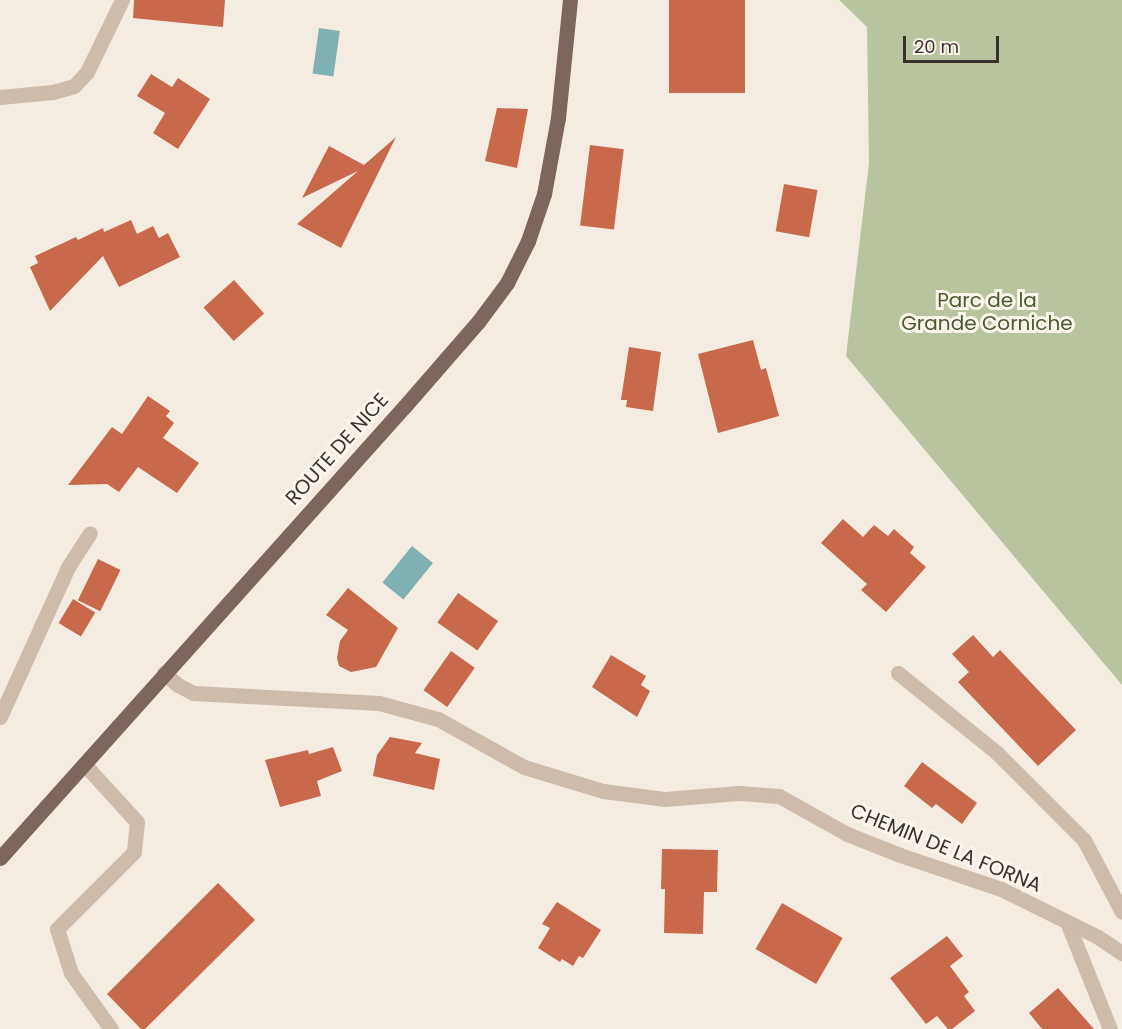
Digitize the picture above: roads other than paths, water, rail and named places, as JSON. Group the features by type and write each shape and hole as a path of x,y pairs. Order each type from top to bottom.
{"main road":[{"name":"ROUTE DE NICE","path":"0,858 404,406 478,322 507,283 528,241 544,194 558,118 570,0"}],"street":[{"path":"0,97 53,92 74,86 87,72 122,0"},
{"path":"0,717 68,567 90,533"},
{"name":"CHEMIN DE LA FORNA","path":"164,673 178,686 193,693 389,706 438,719 524,767 603,791 665,799 739,793 779,796 847,834 900,855 1001,888 1098,937 1122,953"},
{"path":"898,673 997,753 1084,840 1122,912"},
{"path":"85,765 137,822 134,852 57,929 71,973 111,1029"},
{"path":"1067,922 1110,1029"}],"water":[{"path":"319,28 340,31 333,76 313,74"},
{"path":"412,546 433,563 403,600 382,583"}],"park label":[{"name":"Parc de la Grande Corniche","path":"987,312"}]}
